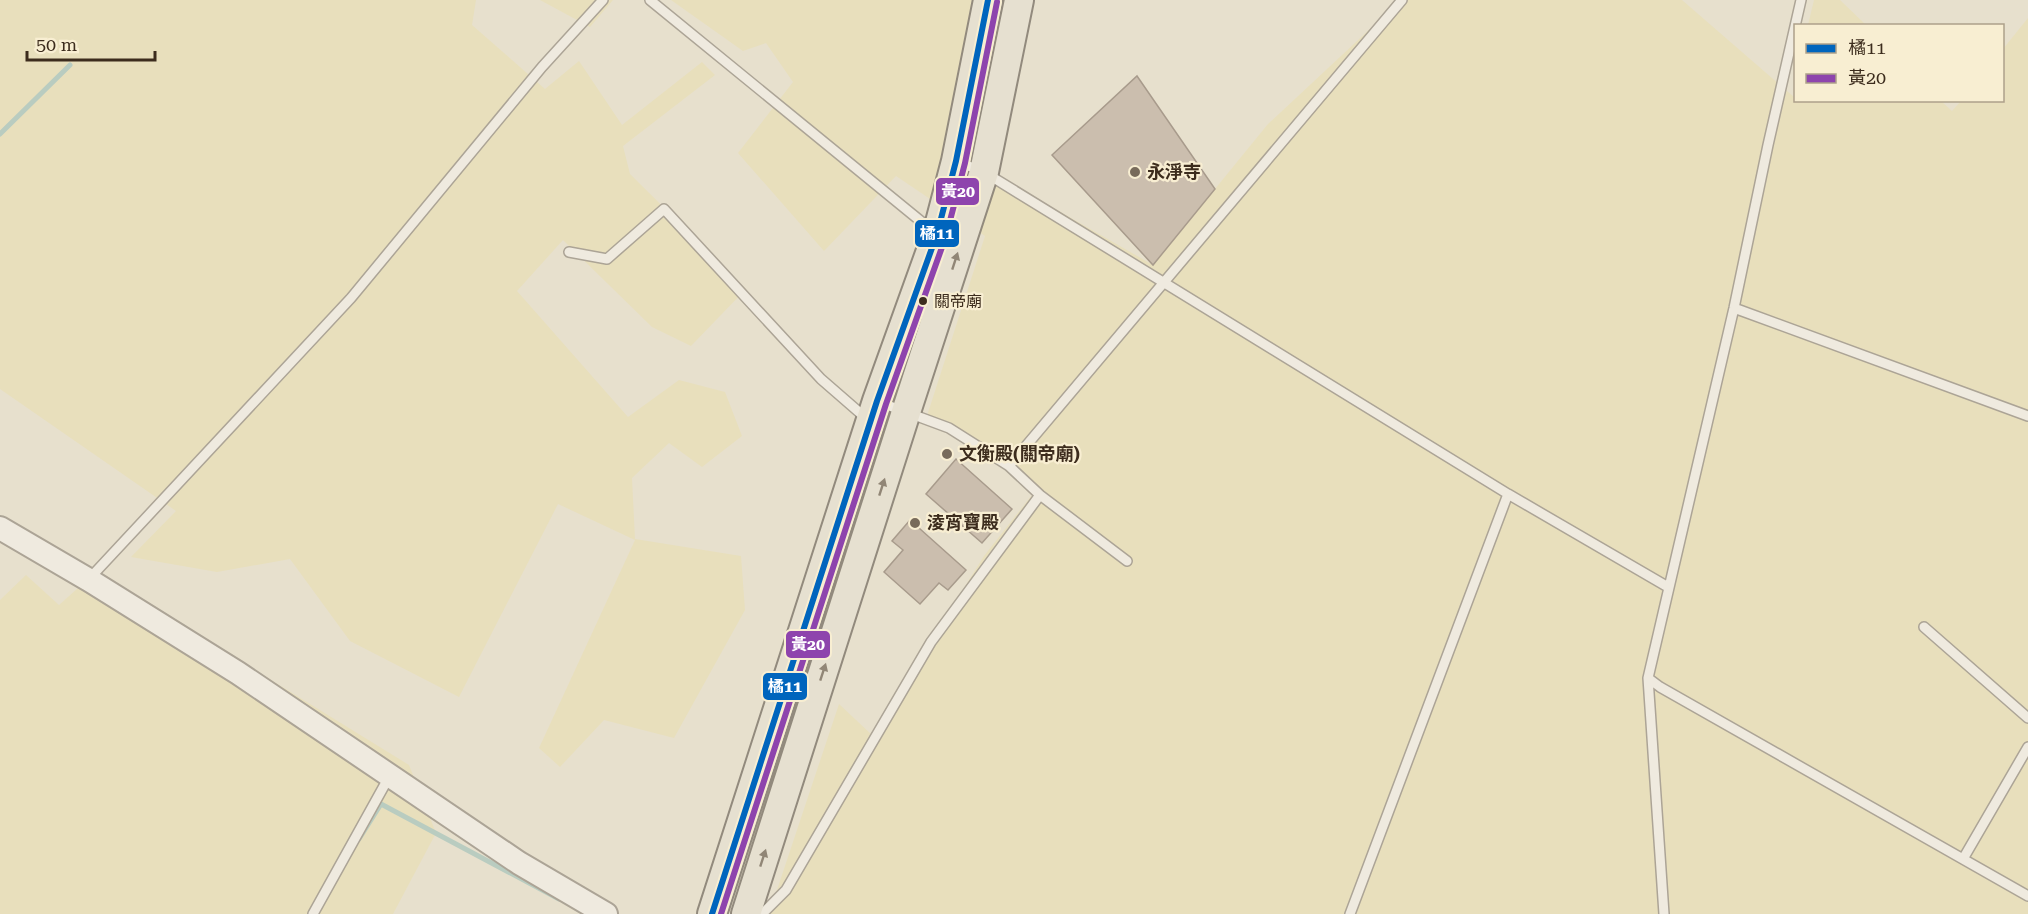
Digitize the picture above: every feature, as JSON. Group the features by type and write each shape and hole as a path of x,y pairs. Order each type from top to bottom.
{"main road":[{"path":"712,914 874,412 937,234 956,161 988,0"},
{"path":"746,914 984,172 1020,0"}],"street":[{"path":"0,528 89,580 238,673 519,862 606,914"}],"lane":[{"path":"89,580 351,298 542,67 603,0"},
{"path":"650,0 937,234"},
{"path":"1009,466 1402,0"},
{"path":"1796,24 1801,0"},
{"path":"1665,914 1648,678 1734,308 1794,31"},
{"path":"956,161 984,172 1508,494 1668,587"},
{"path":"569,252 607,259 664,209 821,379 874,412 906,412 949,428 1009,466 1040,495 1127,561"},
{"path":"1734,308 2028,416"},
{"path":"1350,914 1508,494"},
{"path":"762,914 786,890 931,642 1040,495"},
{"path":"1924,627 2028,718"},
{"path":"1648,678 1660,687 2028,896"},
{"path":"1963,859 2028,747"},
{"path":"313,914 390,775"}],"shaded area":[{"path":"0,0 476,0 472,25 545,89 579,61 622,125 702,62 715,75 623,146 630,174 746,289 691,346 652,327 563,240 517,291 628,417 679,380 725,392 742,436 702,467 669,443 632,478 635,539 741,556 745,610 674,738 604,720 560,767 539,748 635,540 558,504 459,697 350,641 290,559 217,572 131,557 176,511 0,389"},
{"path":"540,0 613,0 590,27"},
{"path":"671,0 1011,0 996,175 1153,265 1268,124 1401,0 1682,0 1794,97 1794,102 1942,102 1952,111 1960,102 2004,102 2004,48 2028,18 2028,914 769,914 839,704 872,735 984,556 1036,490 926,419 985,236 896,176 824,251 738,153 793,82 766,43 743,51"},
{"path":"1814,0 1840,0 1865,24 1808,24"},
{"path":"96,572 409,765 436,833 393,914 0,914 0,600 26,575 59,605"}],"building":[{"name":"永淨寺","path":"1137,76 1215,189 1153,265 1052,155"},
{"path":"956,459 1012,509 982,543 926,494"},
{"path":"910,520 966,570 948,590 939,583 920,604 884,572 903,550 892,541"}],"waterway":[{"path":"0,134 70,65"},
{"path":"359,839 381,804 559,899"}],"transit line":[{"name":"橘11","path":"712,914 877,401 937,234 956,161 988,0"},
{"name":"黃20","path":"721,914 886,404 946,236 965,163 997,2"}],"place":[{"name":"永淨寺","path":"1135,172"},
{"name":"關帝廟","path":"923,301"},
{"name":"文衡殿(關帝廟)","path":"947,454"},
{"name":"淩宵寶殿","path":"915,523"}]}
